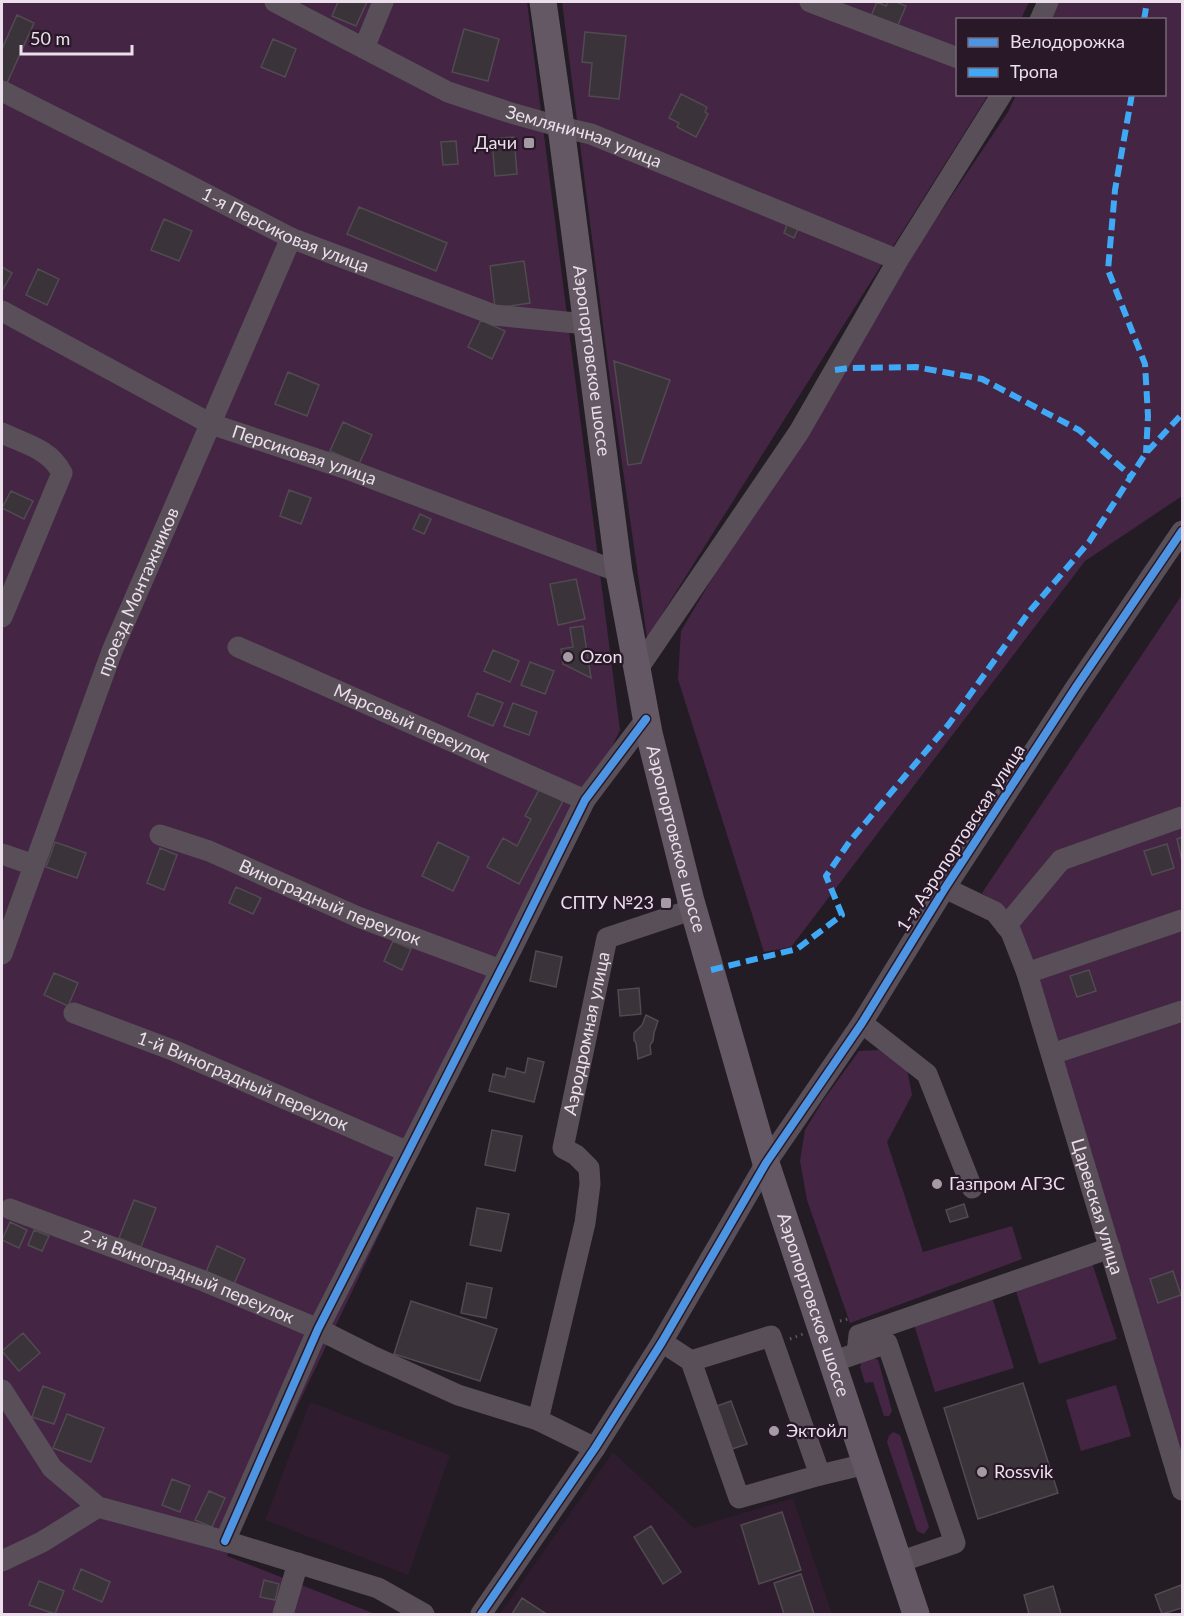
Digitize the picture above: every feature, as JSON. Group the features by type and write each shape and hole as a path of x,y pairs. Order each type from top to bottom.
{"main road":[{"name":"Аэропортовское шоссе","path":"543,2 619,572 646,718 694,909 766,1163 844,1358 866,1464 916,1614"}],"street":[{"name":"Земляничная улица","path":"275,2 448,92 508,112 591,134 898,260"},
{"path":"364,48 383,2"},
{"path":"810,2 956,58"},
{"path":"1041,18 1048,2"},
{"name":"1-я Персиковая улица","path":"2,92 291,238 494,315 586,324"},
{"path":"637,670 800,432 898,260 1001,96"},
{"name":"проезд Монтажников","path":"2,954 112,651 291,238"},
{"name":"Персиковая улица","path":"3,316 211,423 347,469 619,572"},
{"path":"2,434 48,454 57,462 62,473 2,617"},
{"name":"1-я Аэропортовская улица","path":"481,1614 595,1448 662,1342 766,1163 862,1023 945,888 1076,687 1182,531"},
{"name":"Марсовый переулок","path":"238,647 585,800"},
{"path":"225,1541 318,1329 585,800 646,718"},
{"path":"1006,926 1061,860 1182,817"},
{"name":"Виноградный переулок","path":"160,835 209,851 358,916 501,970"},
{"path":"2,854 34,865"},
{"name":"Царевская улица","path":"945,888 995,912 1011,932 1027,973 1052,1054 1182,1490"},
{"name":"Аэродромная улица","path":"538,1420 585,1222 590,1184 589,1168 576,1155 562,1148 607,938 694,909"},
{"path":"1027,973 1182,920"},
{"path":"1052,1054 1182,1011"},
{"name":"1-й Виноградный переулок","path":"74,1013 175,1052 408,1152"},
{"path":"862,1023 927,1074 972,1188"},
{"name":"2-й Виноградный переулок","path":"10,1209 204,1281 318,1329 458,1395 538,1420 595,1448"},
{"path":"844,1358 859,1335 1110,1248"},
{"path":"691,1361 771,1336 820,1475"},
{"path":"662,1342 691,1361 739,1498 866,1464"},
{"path":"844,1358 887,1343 955,1544 899,1563"},
{"path":"2,1390 52,1468 98,1507 225,1541 378,1588 424,1614"},
{"path":"2,1561 42,1542 98,1507"},
{"path":"283,1614 298,1563"}],"shaded area":[{"path":"2,2 527,2 620,730 227,1556 375,1614 2,1614"},
{"path":"562,2 1029,2 1021,18 956,18 956,96 987,96 985,100 647,638 609,372"},
{"path":"1057,2 1182,2 1182,496 1085,561 791,947 764,952 678,679 681,631 844,356 1008,112 1016,96 1166,96 1166,18 1049,18"},
{"path":"1182,595 1182,1459 1007,910 982,893"},
{"path":"879,1050 907,1069 912,1095 887,1142 923,1252 1012,1226 1022,1259 850,1323 807,1200 800,1161 805,1130 822,1102 859,1051"},
{"path":"1092,1263 1117,1339 1039,1364 1015,1288"},
{"path":"992,1297 1014,1368 935,1392 913,1321"},
{"path":"870,1355 878,1360 892,1411 889,1416 884,1416 873,1382 865,1383 860,1367 863,1359"},
{"path":"1116,1385 1131,1436 1081,1451 1066,1400"},
{"path":"310,1402 450,1455 408,1575 265,1520"},
{"path":"893,1432 900,1435 929,1527 924,1534 917,1531 887,1442"},
{"path":"613,1452 694,1528 793,1498 832,1614 500,1614"}],"building":[{"path":"338,2 367,2 356,26 332,16"},
{"path":"877,2 886,6 888,2 896,2 906,6 897,27 871,16"},
{"path":"17,15 34,23 7,83 2,81 2,49"},
{"path":"464,29 499,39 488,81 452,72"},
{"path":"585,32 626,36 619,99 589,96 592,63 582,62"},
{"path":"273,39 296,49 285,77 261,67"},
{"path":"681,94 707,107 705,112 708,114 696,137 677,127 679,123 669,118"},
{"path":"514,137 517,174 495,176 492,139"},
{"path":"456,141 458,164 443,165 441,142"},
{"path":"359,207 447,243 436,271 347,234"},
{"path":"164,219 192,231 179,261 151,250"},
{"path":"789,220 800,224 794,238 784,233"},
{"path":"524,261 530,303 495,308 490,266"},
{"path":"2,267 12,273 2,291"},
{"path":"38,269 59,279 47,305 26,295"},
{"path":"481,320 505,331 492,359 468,347"},
{"path":"614,361 670,380 641,463 628,465"},
{"path":"288,372 319,385 307,416 275,404"},
{"path":"343,422 372,435 359,464 330,451"},
{"path":"289,490 311,498 301,524 280,516"},
{"path":"11,491 33,501 24,519 2,508"},
{"path":"420,514 431,519 424,534 413,529"},
{"path":"576,579 585,619 558,625 550,584"},
{"path":"583,626 591,678 563,664 561,649 573,647 570,628"},
{"path":"493,650 519,661 510,682 484,671"},
{"path":"530,662 554,671 545,694 521,685"},
{"path":"477,693 503,703 493,726 468,716"},
{"path":"513,703 537,712 529,735 504,726"},
{"path":"540,788 563,801 519,884 487,867 503,838 517,846 531,819 525,816"},
{"path":"1182,837 1182,861 1177,839"},
{"path":"55,842 86,853 77,878 46,867"},
{"path":"438,842 469,857 453,891 422,876"},
{"path":"1167,844 1174,868 1152,875 1144,851"},
{"path":"160,848 177,855 164,890 147,883"},
{"path":"236,887 261,898 253,914 229,903"},
{"path":"393,941 411,949 402,970 384,961"},
{"path":"536,951 562,957 556,987 530,981"},
{"path":"1089,970 1096,991 1077,997 1070,976"},
{"path":"54,973 78,983 68,1006 44,995"},
{"path":"639,988 641,1014 620,1016 618,990"},
{"path":"646,1015 658,1021 650,1045 651,1054 638,1059 634,1033 642,1025"},
{"path":"528,1058 544,1062 534,1102 489,1091 493,1074 505,1077 507,1068 525,1073"},
{"path":"492,1130 522,1136 515,1171 485,1165"},
{"path":"134,1200 156,1208 141,1247 119,1238"},
{"path":"964,1204 968,1217 950,1222 946,1210"},
{"path":"477,1208 509,1214 501,1251 470,1245"},
{"path":"10,1222 27,1230 19,1248 2,1240"},
{"path":"34,1230 49,1236 42,1251 28,1245"},
{"path":"217,1246 245,1259 234,1284 206,1272"},
{"path":"1173,1271 1181,1295 1158,1303 1150,1279"},
{"path":"467,1283 492,1288 486,1318 461,1313"},
{"path":"411,1301 497,1329 480,1381 394,1354"},
{"path":"23,1333 40,1353 19,1371 2,1351"},
{"path":"1023,1383 1058,1493 978,1519 944,1408"},
{"path":"43,1386 65,1394 54,1424 32,1417"},
{"path":"731,1401 747,1444 732,1449 717,1406"},
{"path":"67,1414 104,1428 91,1462 53,1448"},
{"path":"172,1479 190,1486 180,1512 162,1505"},
{"path":"209,1491 225,1498 212,1527 195,1520"},
{"path":"782,1512 801,1570 759,1584 741,1525"},
{"path":"651,1526 681,1572 663,1584 634,1537"},
{"path":"81,1569 110,1582 102,1602 73,1589"},
{"path":"801,1574 814,1614 784,1614 774,1583"},
{"path":"264,1580 279,1584 275,1600 260,1597"},
{"path":"39,1581 64,1591 55,1614 29,1605"},
{"path":"1181,1585 1182,1608 1162,1614 1155,1595"},
{"path":"1053,1586 1061,1614 1029,1614 1024,1595"},
{"path":"522,1598 545,1613 512,1614"}],"marked path":[{"path":"1144,18 1147,2"},
{"path":"1132,96 1115,190 1108,270 1145,364 1148,416 1146,453"},
{"path":"835,370 916,367 982,379 1079,430 1131,476"},
{"path":"711,970 797,949 842,915 826,876 850,841 949,724 1029,612 1089,542 1146,453 1182,414"}],"cycle path":[{"path":"481,1614 595,1448 662,1342 766,1163 862,1023 945,888 1076,687 1182,531"},
{"path":"225,1541 318,1329 585,800 646,719"}],"place":[{"name":"Дачи","path":"529,143"},
{"name":"Ozon","path":"568,657"},
{"name":"СПТУ №23","path":"666,903"},
{"name":"Газпром АГЗС","path":"937,1184"},
{"name":"Эктойл","path":"774,1431"},
{"name":"Rossvik","path":"982,1472"}]}
